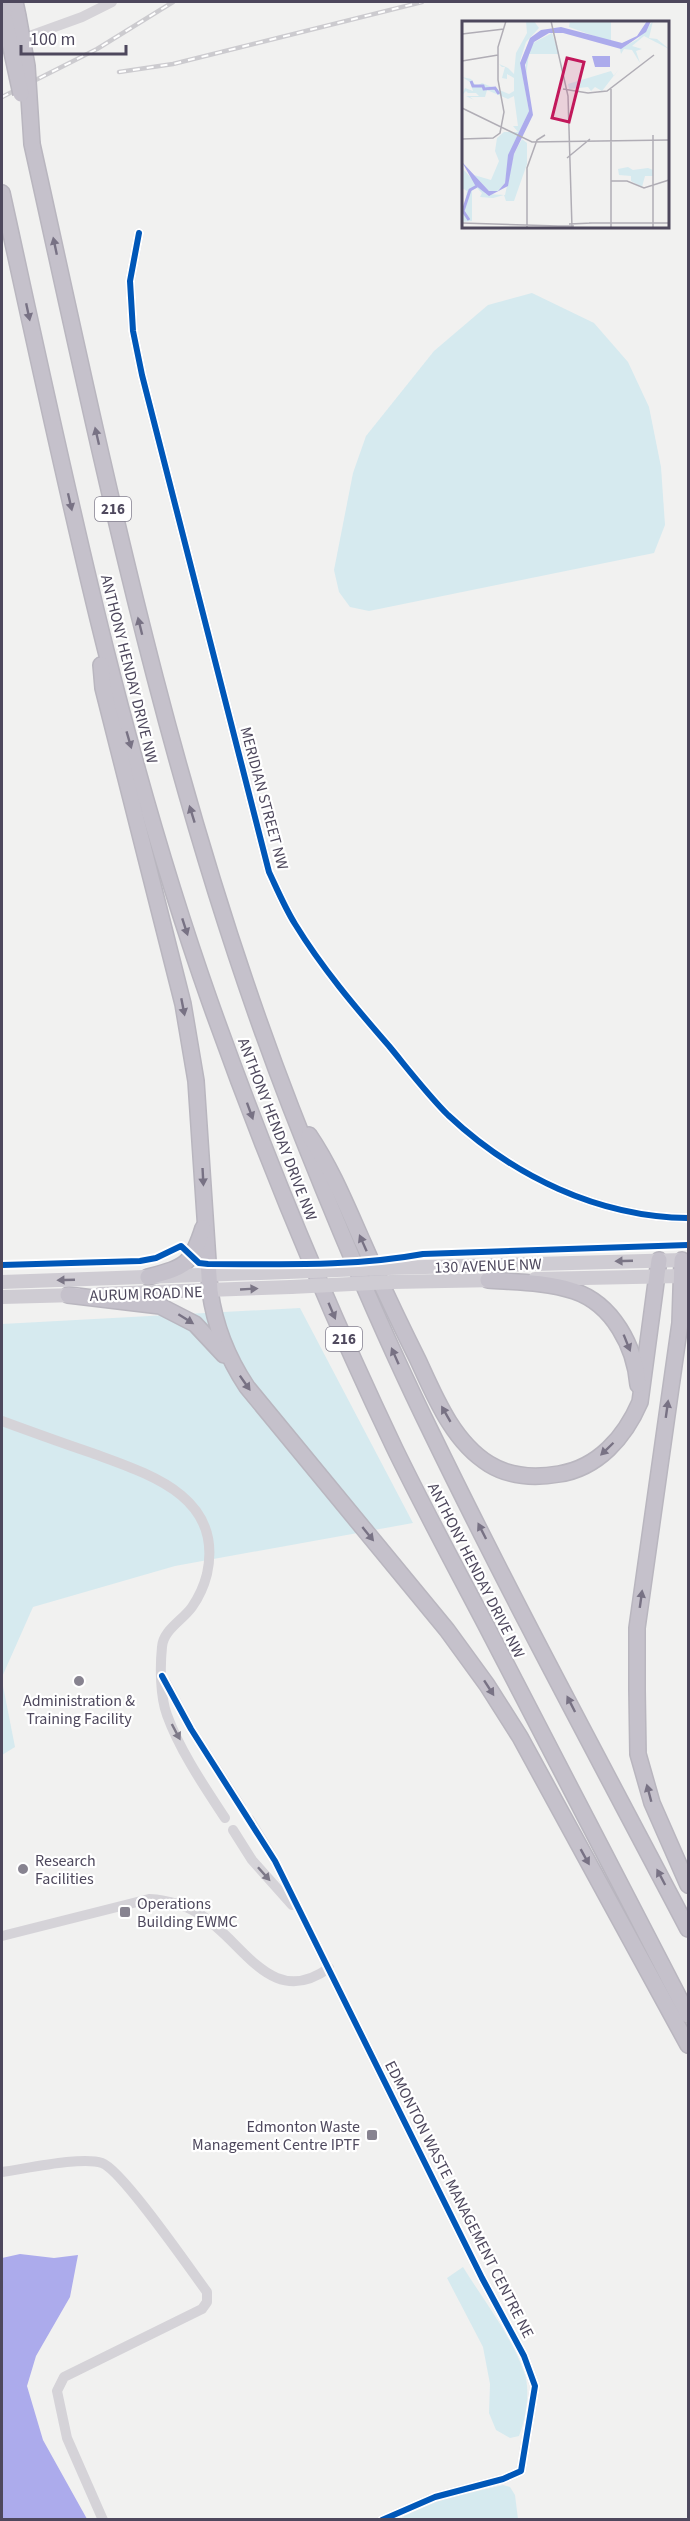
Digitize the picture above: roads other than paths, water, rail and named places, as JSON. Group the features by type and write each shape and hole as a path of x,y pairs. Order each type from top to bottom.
{"highway":[{"name":"ANTHONY HENDAY DRIVE NW","path":"10,10 32,144 136,612 156,691 222,911 292,1109 374,1310 432,1435 688,1929"},
{"name":"ANTHONY HENDAY DRIVE NW","path":"2,193 98,623 153,825 198,965 253,1119 309,1257 397,1454 688,2015"},
{"path":"98,623 103,688 183,1004 196,1081 208,1274 213,1315 230,1360"},
{"path":"292,1109 327,1161 385,1293 445,1414 460,1438 474,1452 502,1471 527,1477 567,1473 586,1466 604,1454 632,1422 640,1402 659,1268"},
{"path":"148,1277 181,1269 195,1250 205,1219"},
{"path":"685,1268 680,1323 637,1628 637,1701 638,1754 646,1783 656,1813 688,1885"},
{"path":"488,1280 559,1287 576,1292 593,1301 621,1328 628,1343 638,1376 640,1402"},
{"path":"68,1295 138,1301 160,1306 195,1324 230,1360 248,1387 447,1630 487,1685 520,1737 688,2044"},
{"path":"680,1323 688,1299"}],"main road":[{"name":"130 AVENUE NW","path":"287,1272 387,1268 685,1268"},
{"name":"130 AVENUE NW","path":"291,1287 488,1280 659,1268"},
{"name":"AURUM ROAD NE","path":"2,1282 287,1272"},
{"name":"AURUM ROAD NE","path":"2,1297 291,1287"}],"street":[{"path":"2,46 82,17 112,2"},
{"name":"MERIDIAN STREET NW","path":"139,233 130,281 133,331 142,375 266,862 294,923 351,1002 446,1113 474,1138 514,1167 572,1196 629,1211 688,1218"},
{"path":"2,1421 141,1471 173,1486 196,1511 207,1541 209,1563 204,1585 191,1609 175,1623 162,1643 162,1676 166,1713 203,1785 225,1818"},
{"path":"162,1676 191,1729 241,1807"},
{"name":"EDMONTON WASTE MANAGEMENT CENTRE NE","path":"249,1819 275,1861 329,1968 482,2278 524,2356 535,2386 521,2471 503,2479 435,2497 382,2520"},
{"name":"EDMONTON WASTE MANAGEMENT CENTRE NE","path":"233,1830 252,1860 301,1914"},
{"path":"2,1936 149,1899 172,1901 202,1915 252,1962 286,1983 313,1980 329,1968"},
{"path":"2,2172 82,2162 104,2164 127,2186 207,2292 207,2302 202,2309 64,2377 57,2391 67,2438 103,2520"}],"water":[{"path":"20,2254 54,2258 78,2255 70,2297 36,2356 27,2386 43,2440 87,2519 2,2519 2,2258"}],"railway":[{"path":"2,97 97,49 173,2"},
{"path":"119,72 173,64 422,2"}],"place":[{"name":"Administration & Training Facility","path":"79,1681"},
{"name":"Research Facilities","path":"23,1869"},
{"name":"Operations Building EWMC","path":"125,1912"},
{"name":"Edmonton Waste Management Centre IPTF","path":"372,2135"}]}
